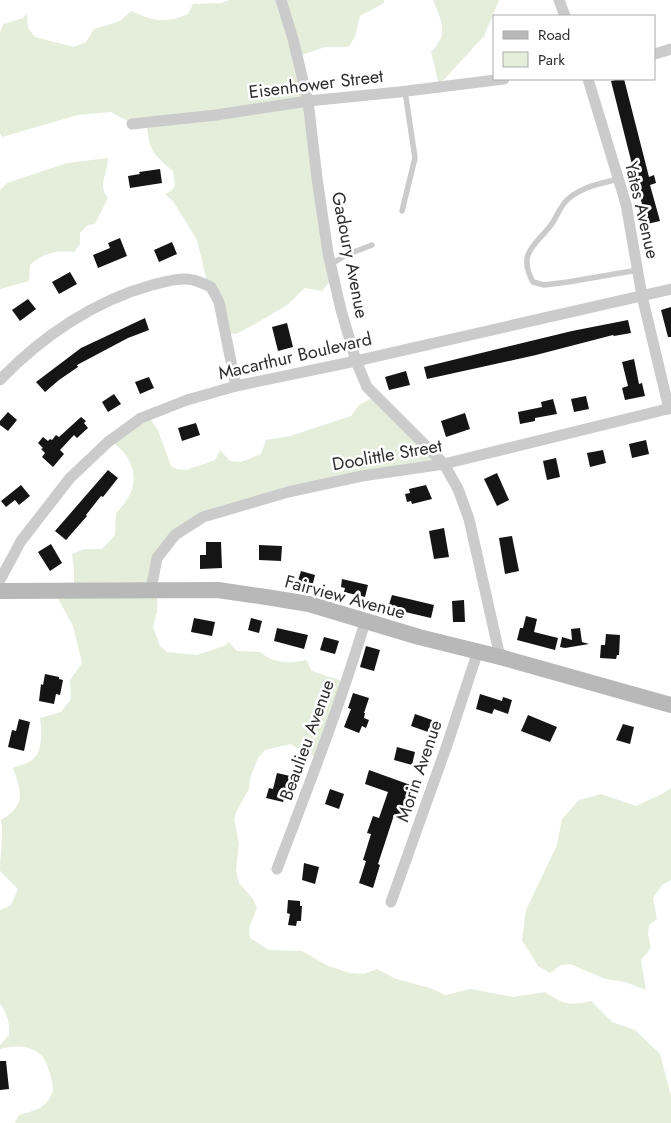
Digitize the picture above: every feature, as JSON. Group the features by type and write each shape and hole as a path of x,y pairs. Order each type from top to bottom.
{"main road":[{"name":"Fairview Avenue","path":"0,591 218,590 309,604 419,637 478,651 671,704"}],"street":[{"name":"Gadoury Avenue","path":"281,0 293,39 308,101 330,265 356,361 367,387 444,464 458,489 469,519 500,657"},
{"path":"559,0 565,15"},
{"path":"656,54 671,49"},
{"name":"Eisenhower Street","path":"132,124 216,115 308,101 496,80"},
{"name":"Yates Avenue","path":"588,80 626,204 642,296 670,409"},
{"path":"0,380 51,335 91,310 132,291 171,281 193,280 211,287 219,302 236,386"},
{"name":"Macarthur Boulevard","path":"0,580 21,541 70,478 108,442 141,418 187,400 236,386 356,361 671,288"},
{"name":"Doolittle Street","path":"151,590 157,558 175,535 203,517 288,492 362,476 444,464 670,409"},
{"name":"Beaulieu Avenue","path":"277,869 339,705 365,622"},
{"name":"Morin Avenue","path":"391,902 478,651"}],"lane":[{"path":"402,211 415,158 405,91"},
{"path":"619,179 594,185 568,199 550,227 532,245 527,256 527,271 533,282 544,285 638,270"},
{"path":"330,265 346,255 372,245"}],"green space":[{"path":"229,0 384,0 384,3 360,16 355,37 349,46 325,47 299,56 334,277 322,291 305,288 287,305 236,334 225,333 208,286 197,240 173,201 165,194 175,186 173,171 153,151 149,140 147,124 131,123 111,112 78,115 2,137 0,133 0,33 3,24 23,18 27,13 28,28 35,37 74,47 86,42 94,29 120,21 131,11 153,19 166,20 188,14 193,4 221,3"},
{"path":"433,0 499,0 484,36 439,85 431,52 440,39 442,27"},
{"path":"108,158 103,189 108,198 95,224 88,225 80,233 80,244 74,252 56,252 39,258 30,265 29,281 0,289 0,190 7,183 67,163"},
{"path":"374,397 438,459 210,514 157,556 157,612 153,626 160,646 167,652 197,655 224,646 229,642 237,651 260,652 270,658 287,662 306,660 312,671 345,682 317,758 290,744 265,750 258,758 250,778 249,789 237,810 234,819 239,843 236,870 239,883 253,899 257,908 249,928 250,938 269,950 302,951 328,966 350,973 364,974 377,969 396,979 430,988 445,995 471,989 513,997 545,992 557,1000 572,1004 591,1001 612,1022 635,1030 660,1054 671,1096 671,1123 15,1123 19,1115 36,1110 45,1104 51,1096 53,1088 45,1061 37,1052 21,1047 0,1049 0,1045 9,1035 9,1031 6,1014 0,1004 0,910 11,905 18,889 0,871 1,820 15,809 20,797 13,768 28,763 36,757 41,740 40,718 61,712 71,699 70,680 82,663 73,626 55,593 74,588 72,554 85,549 102,549 115,535 116,513 127,500 133,487 134,480 131,465 111,439 148,416 158,430 171,466 177,469 186,470 215,460 220,450 230,461 241,462 261,454 266,440 290,436 351,416 359,405"},
{"path":"671,788 671,880 662,885 653,898 657,919 649,925 648,934 651,948 641,960 646,990 625,982 605,979 570,964 561,965 550,973 538,966 522,940 526,910 557,845 562,819 579,800 601,794 636,806"}],"building":[{"path":"624,80 649,177 654,175 656,183 650,185 660,221 647,224 611,81"},
{"path":"160,169 162,183 130,188 128,176 140,174 139,172"},
{"path":"120,238 127,256 98,268 93,255 110,248 108,243"},
{"path":"172,242 177,254 159,262 154,250"},
{"path":"70,272 77,284 59,294 52,282"},
{"path":"28,299 36,309 20,321 12,310"},
{"path":"671,307 671,337 668,337 661,310"},
{"path":"145,318 149,330 128,338 77,365 78,367 45,392 36,382 81,348"},
{"path":"628,320 631,333 613,335 536,355 427,379 424,367 572,331"},
{"path":"287,323 293,347 278,351 272,327"},
{"path":"634,359 639,384 642,383 645,396 625,400 622,388 628,386 622,362"},
{"path":"406,371 410,385 389,390 385,377"},
{"path":"149,377 154,388 140,394 135,382"},
{"path":"114,394 121,404 108,412 102,402"},
{"path":"586,396 589,409 574,412 571,399"},
{"path":"553,399 557,414 535,418 535,421 520,424 518,412 542,407 541,402"},
{"path":"8,412 17,420 8,431 0,425 0,421"},
{"path":"465,413 470,429 446,437 441,421"},
{"path":"81,417 86,421 84,423 88,428 77,438 74,435 60,450 64,454 53,467 42,457 45,453 38,443 43,437 48,441 52,440 56,435 59,437"},
{"path":"196,423 200,435 182,441 178,428"},
{"path":"646,440 649,454 632,458 629,444"},
{"path":"603,450 606,463 590,467 587,453"},
{"path":"556,458 560,477 547,480 543,461"},
{"path":"108,470 118,478 66,540 55,531"},
{"path":"497,473 509,500 497,506 484,479"},
{"path":"21,485 30,496 19,505 15,500 6,507 1,501"},
{"path":"426,485 432,499 412,504 411,501 407,502 405,494 410,493 409,489"},
{"path":"444,528 449,557 434,559 429,531"},
{"path":"512,536 519,571 505,574 499,538"},
{"path":"206,542 221,542 222,568 200,569 200,555 206,555"},
{"path":"51,544 62,563 50,571 38,552"},
{"path":"259,545 282,546 281,561 259,560"},
{"path":"301,571 315,575 312,587 297,584"},
{"path":"342,579 368,585 365,597 344,592 345,588 341,587"},
{"path":"392,595 434,605 431,618 388,608"},
{"path":"464,600 465,622 453,622 452,601"},
{"path":"526,616 537,619 534,632 558,638 555,650 517,640"},
{"path":"194,618 215,622 212,636 191,632"},
{"path":"251,618 262,621 259,633 248,630"},
{"path":"277,628 308,635 304,649 274,641"},
{"path":"580,628 582,642 589,644 565,648 560,647 562,637 572,640 571,629"},
{"path":"606,634 620,635 619,655 617,655 616,659 600,658 601,645 605,645"},
{"path":"324,637 339,641 335,654 320,650"},
{"path":"366,646 380,650 374,671 360,667"},
{"path":"45,674 59,677 59,679 63,680 60,695 56,694 54,704 39,701 41,684 43,685"},
{"path":"353,693 369,698 364,718 369,720 366,728 362,726 359,733 344,727 351,709 348,708"},
{"path":"480,694 502,701 503,697 512,700 508,714 494,709 492,714 476,709"},
{"path":"415,714 432,720 428,732 411,726"},
{"path":"528,715 557,727 550,742 521,731"},
{"path":"19,719 30,722 24,751 8,747 12,730 16,731"},
{"path":"623,724 634,727 630,744 616,740"},
{"path":"397,747 415,752 412,765 394,760"},
{"path":"369,770 416,787 406,819 394,815 378,864 380,865 373,888 359,883 366,861 363,860 371,834 367,833 373,816 379,818 388,792 365,784"},
{"path":"277,773 290,776 283,802 266,798 269,788 273,789"},
{"path":"330,789 344,794 339,809 325,804"},
{"path":"304,863 319,867 315,884 302,880"},
{"path":"288,900 300,901 300,906 302,906 301,921 297,921 296,926 288,925 290,914 287,913"},
{"path":"0,1061 6,1061 9,1089 0,1090"}]}
